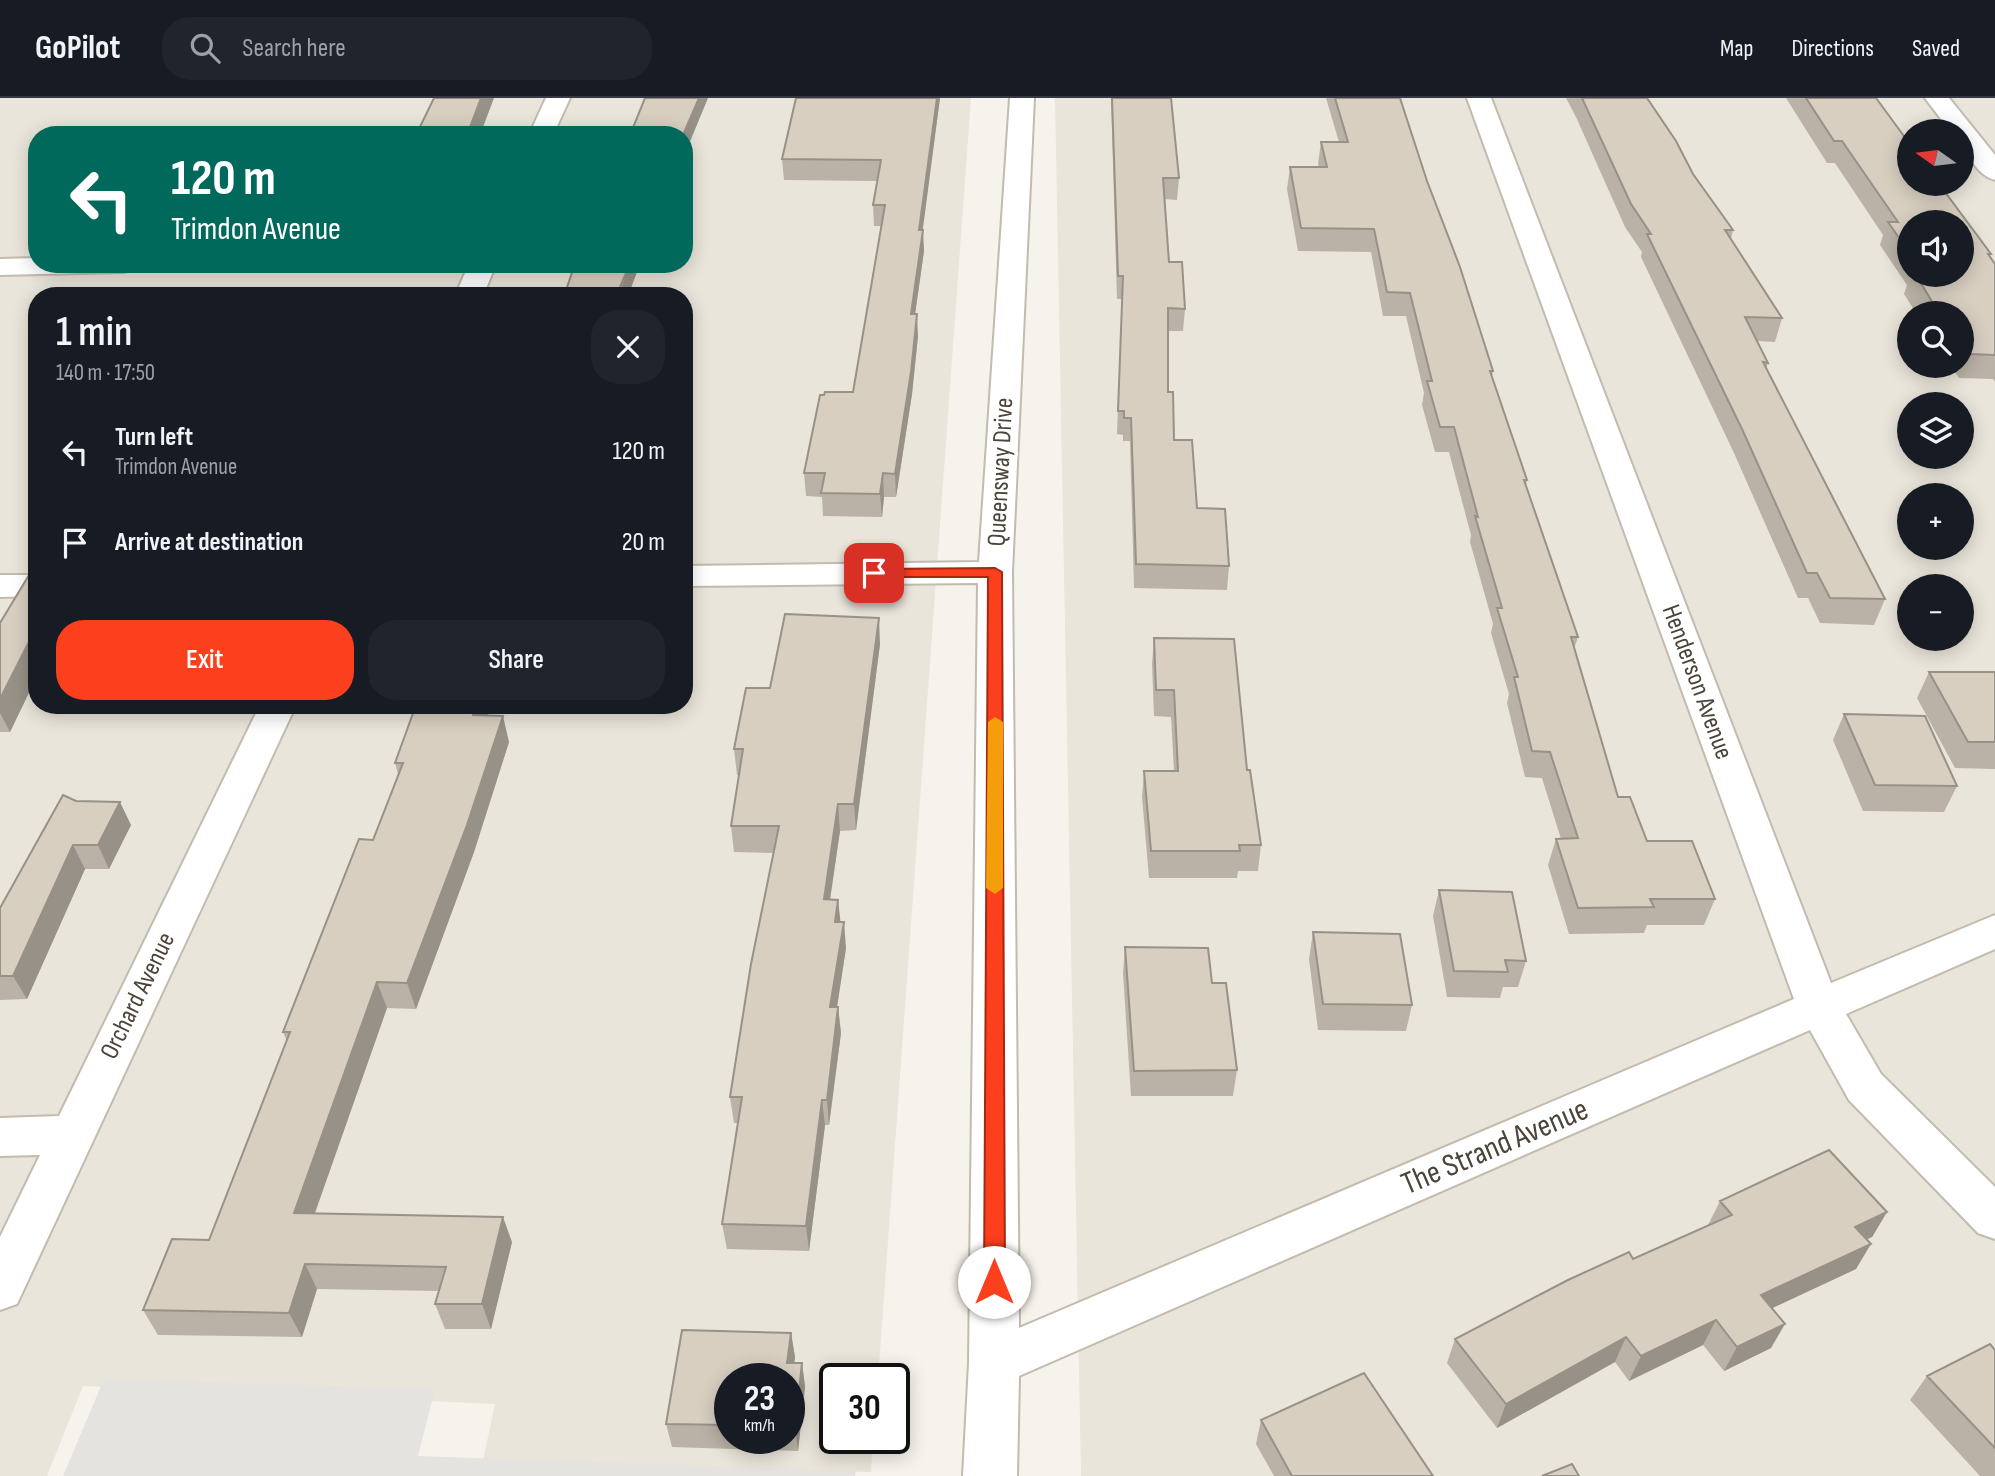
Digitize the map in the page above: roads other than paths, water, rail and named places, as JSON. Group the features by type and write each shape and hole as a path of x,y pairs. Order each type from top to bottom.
{"street":[{"path":"545,126 558,98"},
{"name":"Queensway Drive","path":"989,1476 994,1363 995,572 1022,98"},
{"name":"Henderson Avenue","path":"1479,98 1819,1007 1865,1087 1995,1218"},
{"path":"1937,98 1995,172"},
{"path":"0,267 28,266"},
{"path":"693,576 995,572"},
{"path":"0,586 28,585"},
{"name":"Orchard Avenue","path":"0,1288 274,714"},
{"name":"The Strand Avenue","path":"994,1363 1995,931"},
{"path":"0,1137 72,1135"}]}
